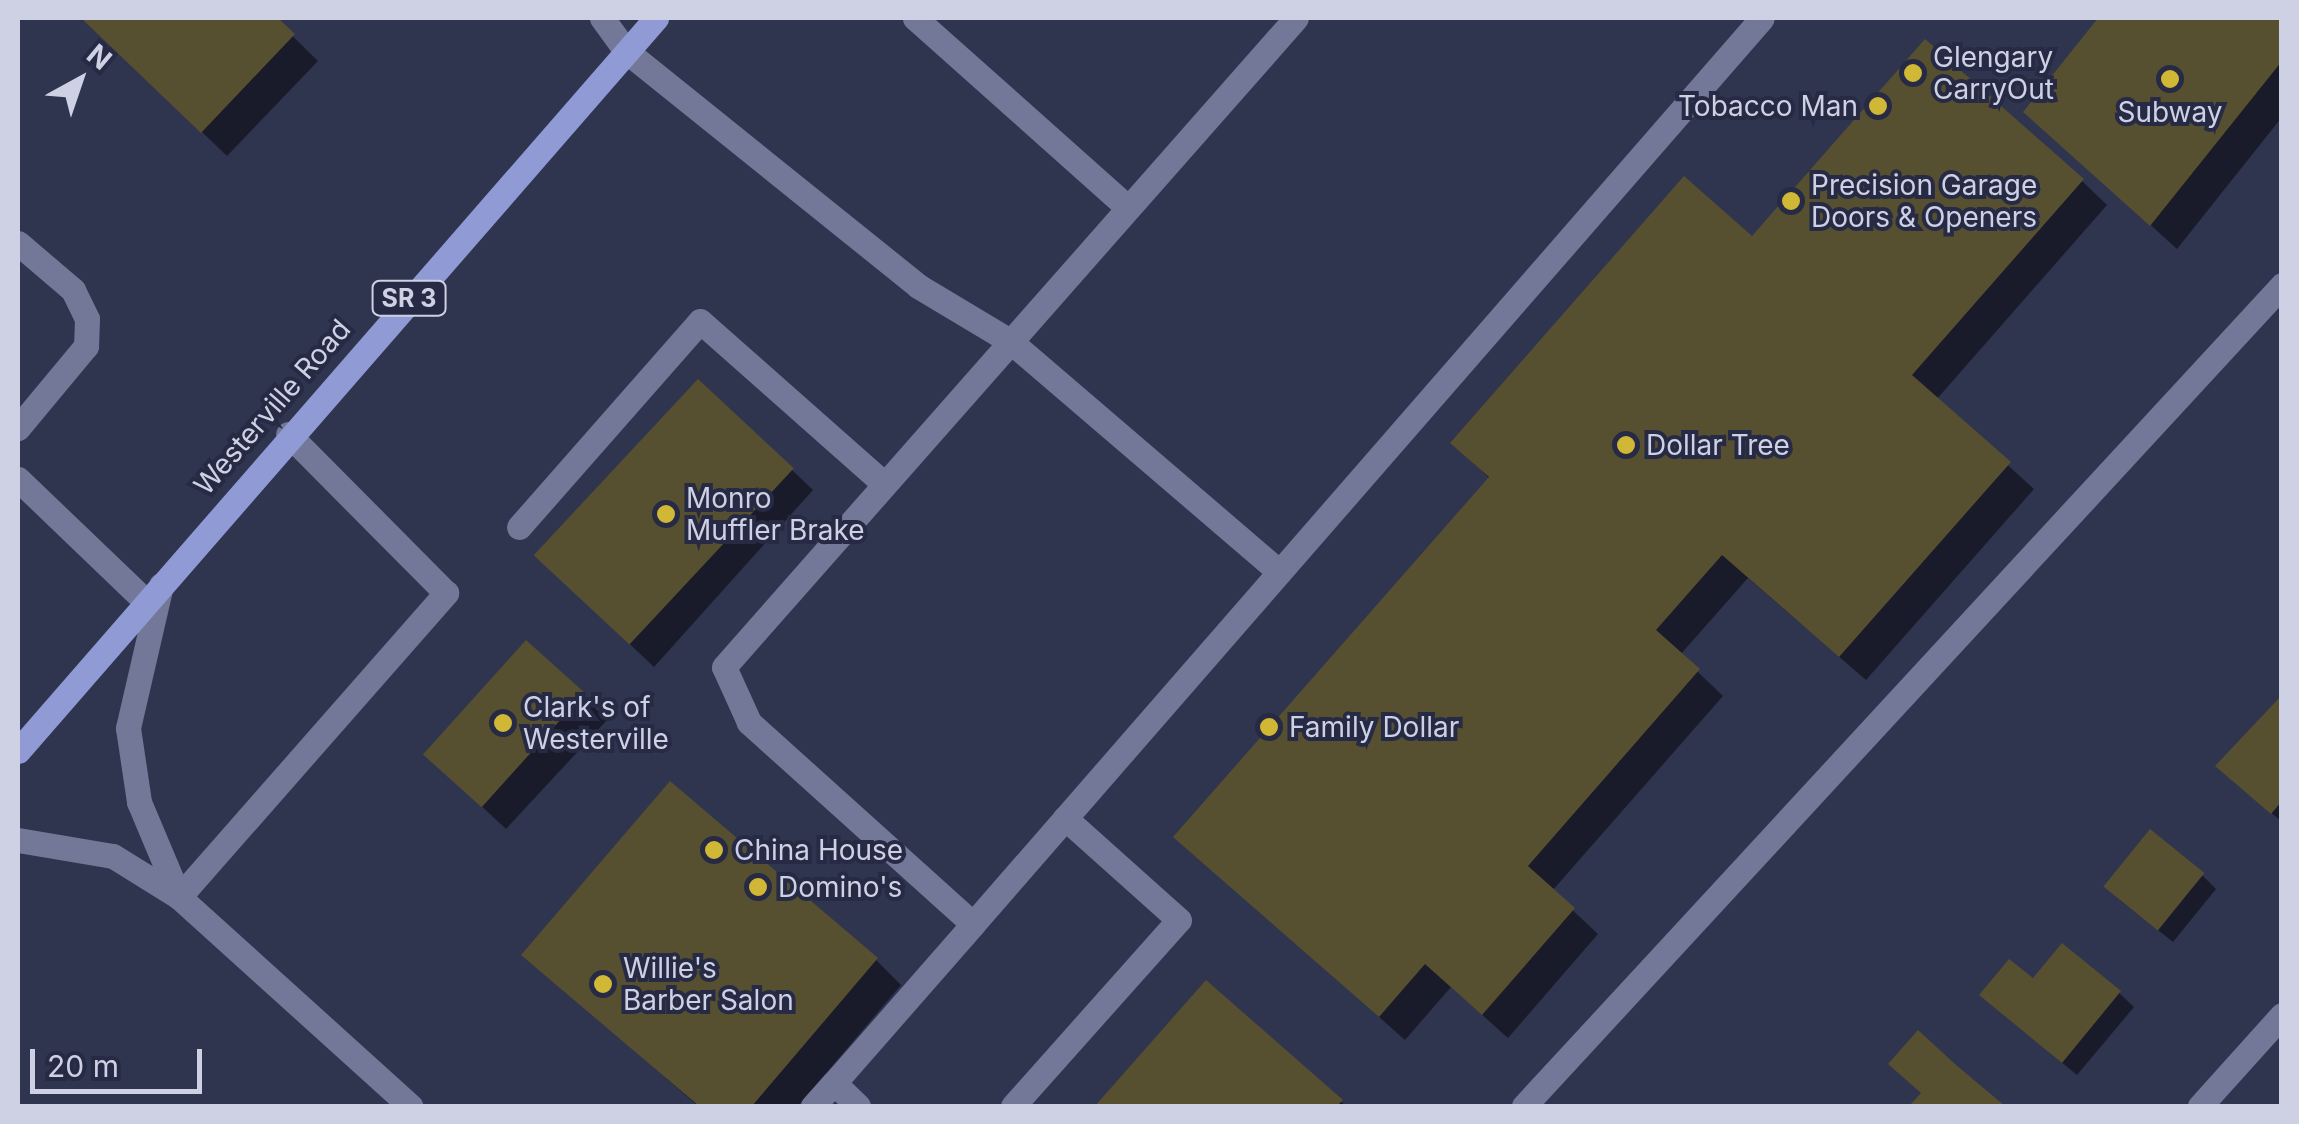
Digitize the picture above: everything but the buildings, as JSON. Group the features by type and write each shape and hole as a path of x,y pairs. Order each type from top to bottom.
{"main road":[{"name":"Westerville Road","path":"18,750 288,434 656,18"}],"street":[{"path":"602,18 626,51 918,286 1010,341 1278,571"},
{"path":"915,18 1128,208"},
{"path":"973,924 749,722 724,667 1296,18"},
{"path":"813,1106 1762,18"},
{"path":"18,243 73,290 87,319 86,346 18,428"},
{"path":"1524,1106 2282,285"},
{"path":"519,528 700,321 884,483"},
{"path":"179,897 446,593 288,434"},
{"path":"18,479 144,600"},
{"path":"162,579 128,728 139,802 179,897"},
{"path":"1012,1106 1179,920 1065,818"},
{"path":"18,840 113,856 179,897 410,1106"},
{"path":"2200,1106 2282,1015"},
{"path":"834,1083 858,1106"}],"place":[{"name":"Glengary CarryOut","path":"1913,73"},
{"name":"Subway","path":"2170,79"},
{"name":"Tobacco Man","path":"1878,106"},
{"name":"Precision Garage Doors & Openers","path":"1791,201"},
{"name":"Dollar Tree","path":"1626,445"},
{"name":"Monro Muffler Brake","path":"666,514"},
{"name":"Clark's of Westerville","path":"503,723"},
{"name":"Family Dollar","path":"1269,727"},
{"name":"China House","path":"714,850"},
{"name":"Domino's","path":"758,887"},
{"name":"Willie's Barber Salon","path":"603,984"}]}
